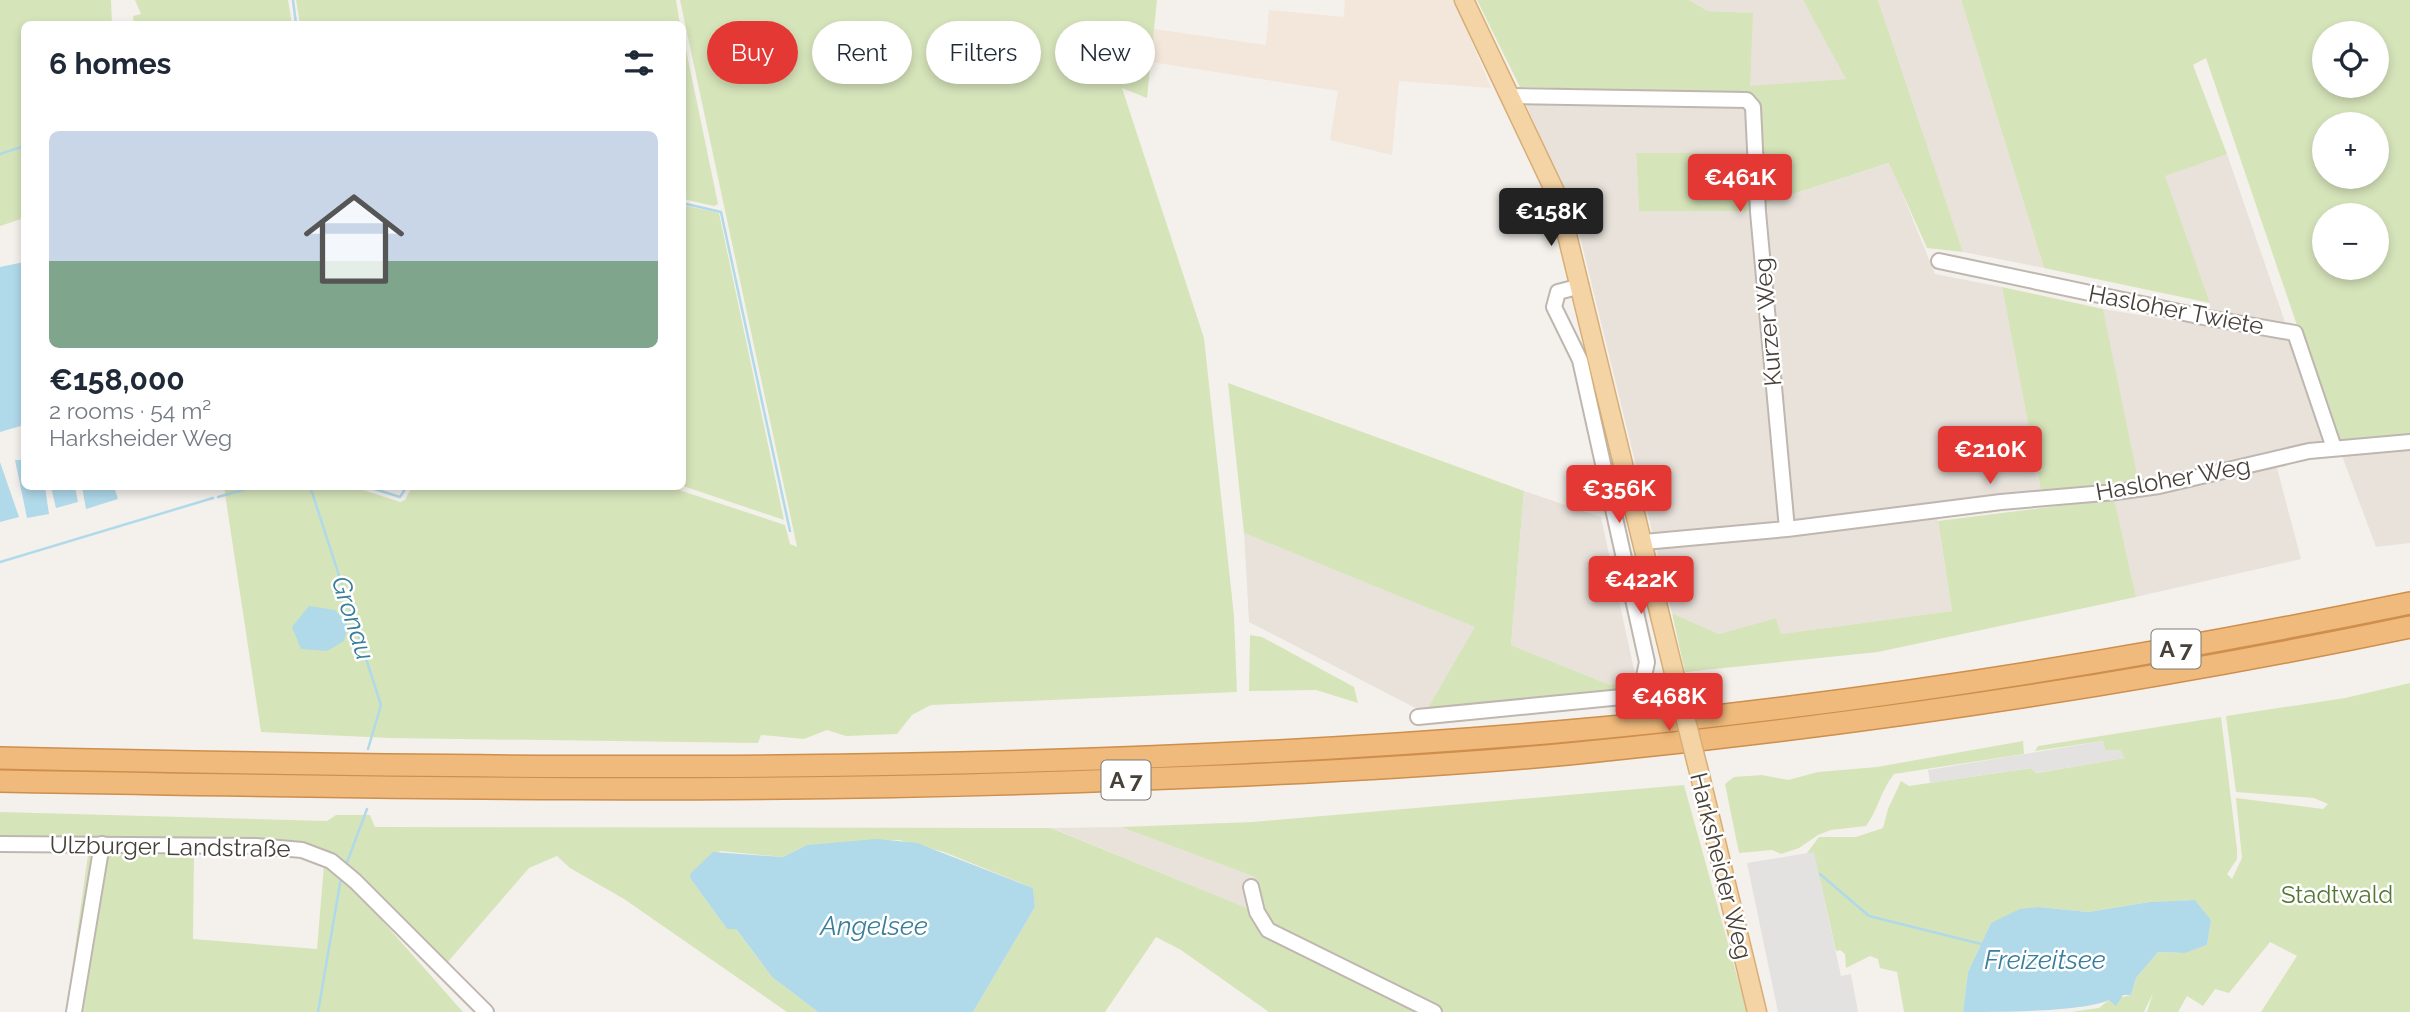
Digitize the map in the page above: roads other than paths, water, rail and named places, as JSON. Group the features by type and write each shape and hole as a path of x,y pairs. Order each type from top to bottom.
{"highway":[{"path":"2315,623 2333,609 2410,592"},
{"name":"A 7","path":"0,758 534,767 818,765 1082,759 1383,744 1562,731 1832,702 2037,673 2315,623 2410,603"},
{"name":"A 7","path":"0,782 400,789 819,789 1283,774 1564,754 1835,724 2130,681 2410,627"}],"main road":[{"name":"Harksheider Weg","path":"1464,0 1558,198 1757,1012"}],"street":[{"name":"Kurzer Weg","path":"1511,96 1747,100 1752,107 1758,212 1787,529"},
{"name":"Hasloher Twiete","path":"1939,261 2203,317 2295,332 2334,448"},
{"path":"1418,717 1622,697 1642,686 1647,662 1580,360 1554,307 1558,292 1581,286"},
{"name":"Hasloher Weg","path":"1644,542 1787,529 2159,486 2334,448 2410,442"},
{"path":"74,1012 102,844"},
{"name":"Ulzburger Landstraße","path":"0,845 256,846 302,850 331,861 355,881 486,1012"},
{"path":"1251,887 1257,912 1268,930 1434,1012"}],"water":[{"path":"21,263 21,426 0,432 0,267"},
{"path":"15,460 21,460 21,489"},
{"path":"0,462 19,517 0,522"},
{"path":"21,490 45,490 49,514 27,518"},
{"path":"52,490 76,490 78,502 56,508"},
{"path":"83,490 115,490 118,499 86,509"},
{"path":"309,606 335,610 348,625 344,641 327,651 301,649 292,627"},
{"name":"Angelsee","path":"877,839 917,843 1033,888 1035,907 973,1012 818,1012 772,977 736,929 727,929 690,878 691,873 713,852 783,857 807,845"},
{"name":"Freizeitsee","path":"2195,900 2211,920 2207,945 2185,953 2158,952 2136,978 2131,995 2123,995 2116,1006 2109,1000 2061,1009 1963,1012 1968,972 1991,923 2020,909 2039,907 2088,912 2150,902"}],"waterway":[{"name":"Gronau","path":"293,0 296,21"},
{"path":"0,154 21,147"},
{"path":"686,204 721,212 790,531"},
{"path":"218,497 243,490"},
{"name":"Gronau","path":"311,490 381,705 368,749"},
{"path":"378,490 400,497 404,490"},
{"path":"0,562 213,498"},
{"name":"Gronau","path":"346,865 367,809"},
{"path":"1820,874 1869,916 1981,944"},
{"name":"Gronau","path":"318,1012 341,878"}],"park label":[{"name":"Stadtwald","path":"2337,895"}]}
